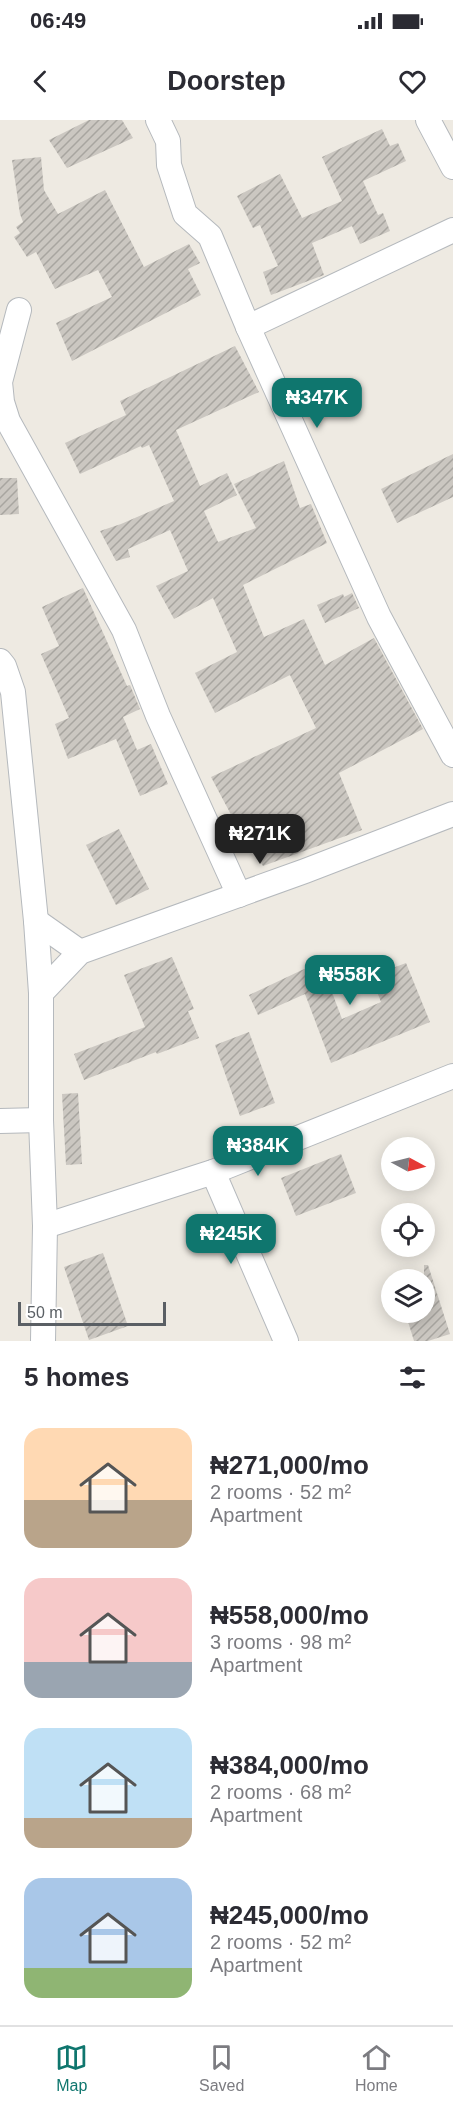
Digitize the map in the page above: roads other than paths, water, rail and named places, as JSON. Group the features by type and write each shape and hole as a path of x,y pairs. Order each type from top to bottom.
{"street":[{"path":"158,120 168,141 169,165 186,214 210,236 248,327 379,617 453,755"},
{"path":"428,120 453,167"},
{"path":"248,327 453,230"},
{"path":"19,310 0,382 2,402 8,421 123,630 158,716 239,895"},
{"path":"0,661 13,692 41,993 41,1120 45,1226 43,1341"},
{"path":"41,993 80,952 453,814"},
{"path":"36,921 80,952"},
{"path":"45,1226 213,1172 453,1076"},
{"path":"0,1121 41,1120"},
{"path":"213,1172 286,1341"}]}
